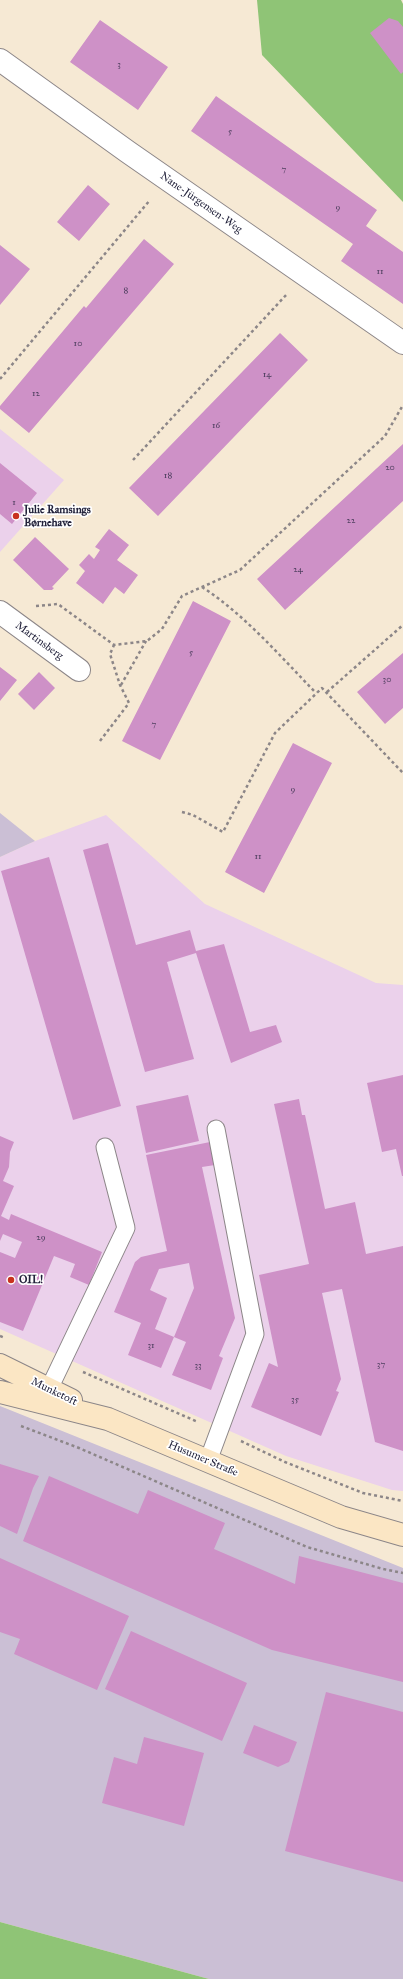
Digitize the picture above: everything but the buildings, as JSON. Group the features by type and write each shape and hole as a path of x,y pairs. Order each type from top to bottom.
{"main road":[{"name":"Munketoft","path":"0,1365 108,1418"},
{"name":"Husumer Straße","path":"0,1392 108,1418 341,1518 403,1535"}],"street":[{"name":"Nane-Jürgensen-Weg","path":"0,60 167,179 403,343"},
{"name":"Martinsberg","path":"0,612 79,670"}],"lane":[{"path":"208,1461 254,1334 216,1129"},
{"path":"49,1389 126,1228 105,1147"}],"path":[{"path":"0,379 167,179"},
{"path":"134,460 305,275"},
{"path":"120,685 147,641 162,629 182,596 240,570 385,436 403,405"},
{"path":"202,587 238,614 316,693"},
{"path":"29,607 58,604 114,645 147,641"},
{"path":"326,692 403,625"},
{"path":"100,741 129,703 120,685 110,654 114,645"},
{"path":"182,812 193,815 223,832 275,733 322,688 403,772"},
{"path":"17,1424 79,1448 307,1547 383,1569 403,1573"}],"shaded area":[{"name":"Julie Ramsings Børnehave","path":"0,429 64,480 0,552"},
{"path":"0,813 35,841 0,857"},
{"path":"106,815 205,904 376,983 403,985 403,1491 392,1490 286,1456 0,1329 0,857 35,841"},
{"path":"0,1406 403,1568 403,1979 209,1979 0,1922"}],"green space":[{"path":"257,0 401,0 403,4 403,202 262,55"},
{"path":"0,1922 209,1979 0,1979"}],"place":[{"name":"Julie Ramsings Børnehave","path":"16,516"},
{"name":"OIL!","path":"11,1280"}]}
